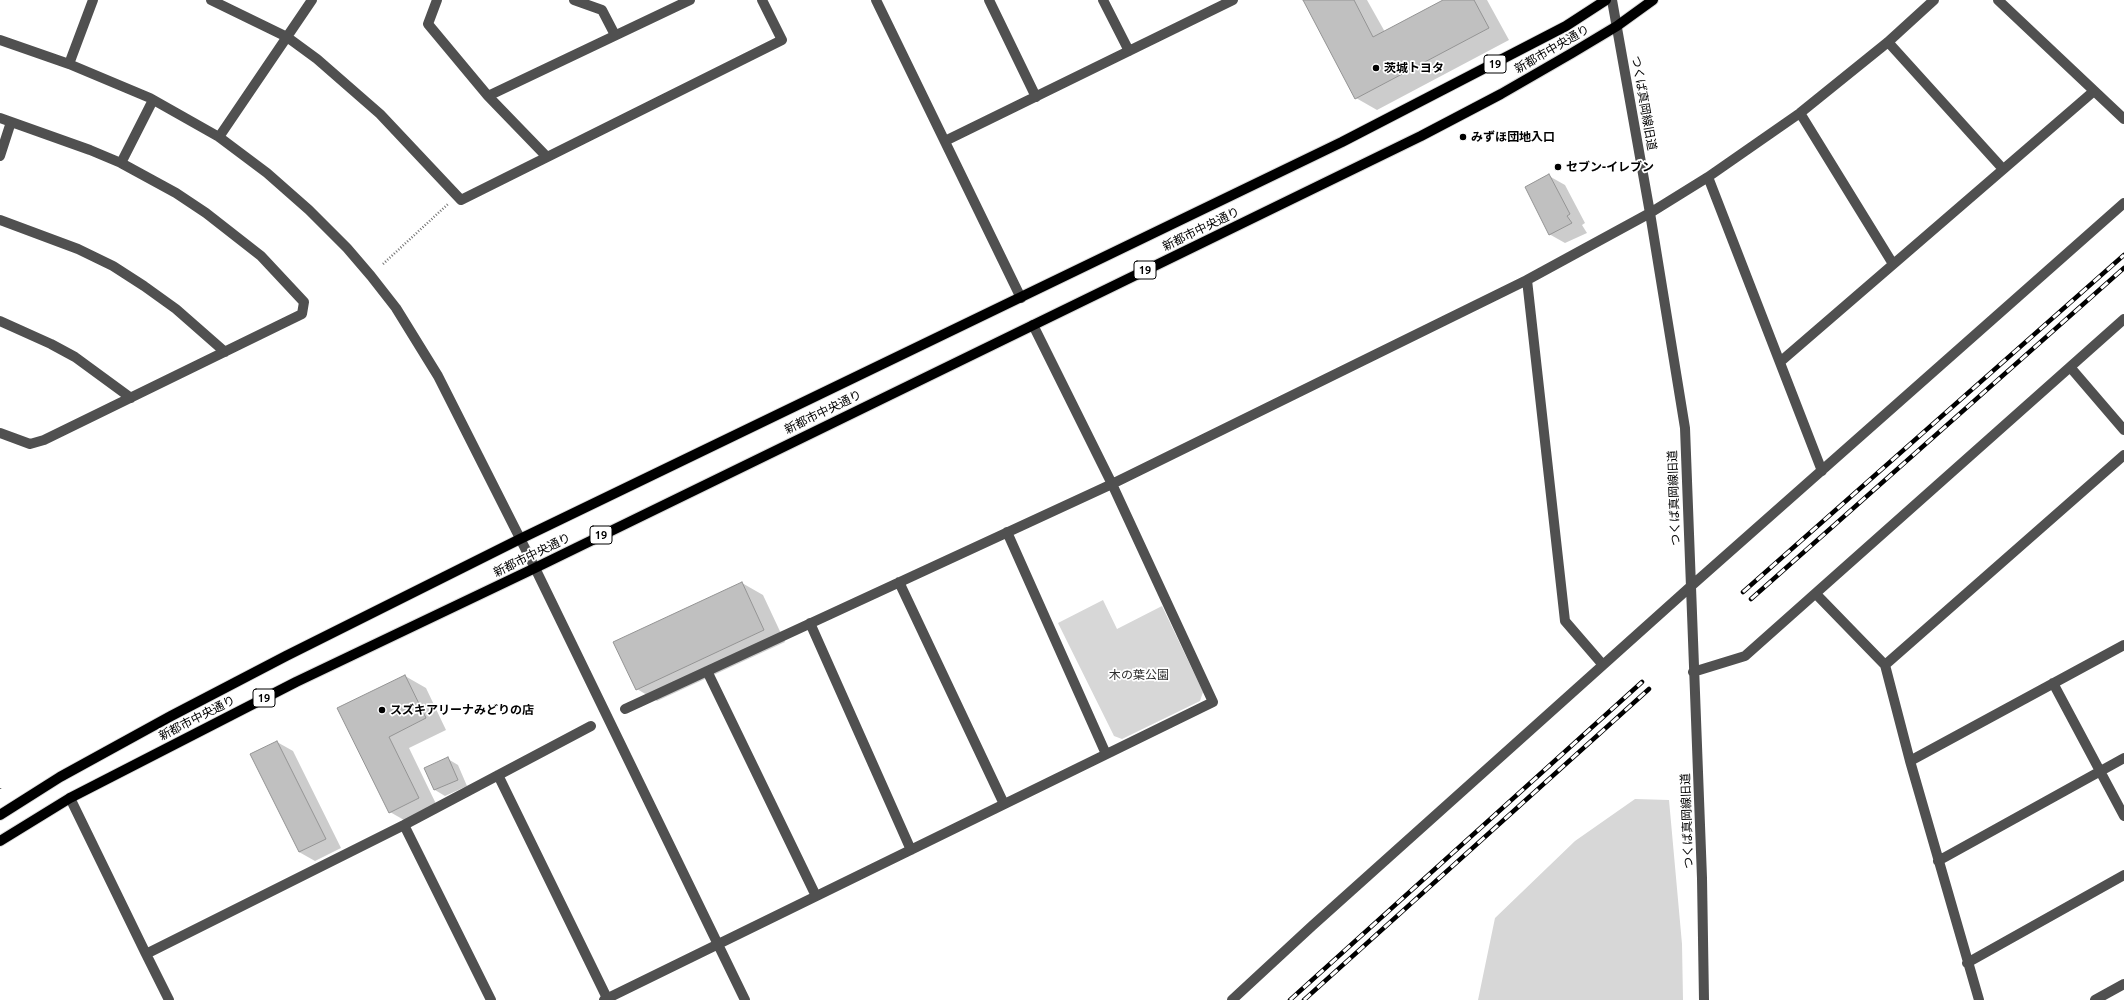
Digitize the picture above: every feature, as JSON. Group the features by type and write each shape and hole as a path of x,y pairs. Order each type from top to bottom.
{"main road":[{"name":"新都市中央通り","path":"0,815 60,777 171,716 520,539 1342,142 1476,74 1566,26 1606,0"},
{"name":"新都市中央通り","path":"0,841 70,798 296,682 535,568 1420,136 1501,94 1617,26 1653,0"}],"street":[{"path":"69,64 93,0"},
{"path":"211,0 287,37 317,59 380,114 461,200 782,40 762,0"},
{"path":"219,138 312,0"},
{"path":"437,0 428,24 488,96 547,157"},
{"path":"574,0 602,10 615,35"},
{"path":"488,96 690,0"},
{"path":"876,0 1021,298"},
{"path":"989,0 1036,97"},
{"path":"1103,0 1129,51"},
{"path":"945,141 1129,51 1217,4 1233,0"},
{"name":"つくば真岡線旧道","path":"1612,0 1650,213 1685,428 1693,672 1702,878 1704,1000"},
{"path":"625,709 1112,484 1527,280 1650,213 1708,177 1800,113 1888,42 1934,0"},
{"path":"1998,0 2124,119"},
{"path":"0,40 69,64 153,100 219,138 267,173 309,210 347,248 396,308 438,376 535,568 745,1000"},
{"path":"1888,42 2003,168"},
{"path":"1780,362 2094,91"},
{"path":"121,163 153,100"},
{"path":"1800,113 1893,264"},
{"path":"0,118 90,150 121,163 176,193 235,234 267,262 304,302 302,314 38,443 24,443 0,433"},
{"path":"0,156 11,122"},
{"path":"1708,177 1822,471"},
{"path":"1232,1000 1312,926 1690,587 2124,203"},
{"path":"0,220 78,248 113,266 144,286 176,310 225,352"},
{"path":"1527,280 1565,621 1603,666"},
{"path":"1693,672 1745,656 2124,319"},
{"path":"0,321 38,337 75,357 131,398"},
{"path":"498,775 605,999 1213,702 1112,484 1033,325"},
{"path":"2070,367 2124,430"},
{"path":"1885,665 2124,455"},
{"path":"1007,532 1106,754"},
{"path":"899,582 1004,804"},
{"path":"1816,594 1885,665 1910,761 1967,963 1979,1000"},
{"path":"810,623 911,850"},
{"path":"1910,761 2124,645"},
{"path":"707,671 816,896"},
{"path":"2053,683 2124,816"},
{"path":"146,954 404,825 591,726"},
{"path":"1938,860 2124,758"},
{"path":"70,798 169,1000"},
{"path":"404,825 491,1000"},
{"path":"1967,963 2124,875"},
{"path":"2095,1000 2124,985"}],"path":[{"path":"383,264 457,196"}],"green space":[{"name":"木の葉公園","path":"1103,600 1117,629 1162,606 1203,692 1200,701 1122,739 1114,736 1058,623"},
{"path":"1635,799 1669,800 1682,944 1683,1000 1478,1000 1495,918 1575,841"}],"building":[{"name":"茨城トヨタ","path":"1303,0 1354,0 1373,37 1443,0 1474,0 1489,28 1355,99"},
{"path":"1549,174 1570,214 1567,216 1572,223 1549,235 1525,187"},
{"path":"742,582 764,630 636,690 613,642"},
{"path":"405,675 426,718 389,737 419,798 389,813 337,708"},
{"path":"277,741 326,839 299,852 250,754"},
{"path":"448,757 458,780 434,790 424,768"}],"railway":[{"path":"1743,592 2124,255"},
{"path":"1751,599 2124,268"},
{"path":"1290,1000 1642,682"},
{"path":"1304,1000 1649,689"}],"place":[{"name":"茨城トヨタ","path":"1376,68"},
{"name":"みずほ団地入口","path":"1463,137"},
{"name":"セブン-イレブン","path":"1558,167"},
{"name":"スズキアリーナみどりの店","path":"382,710"}]}
